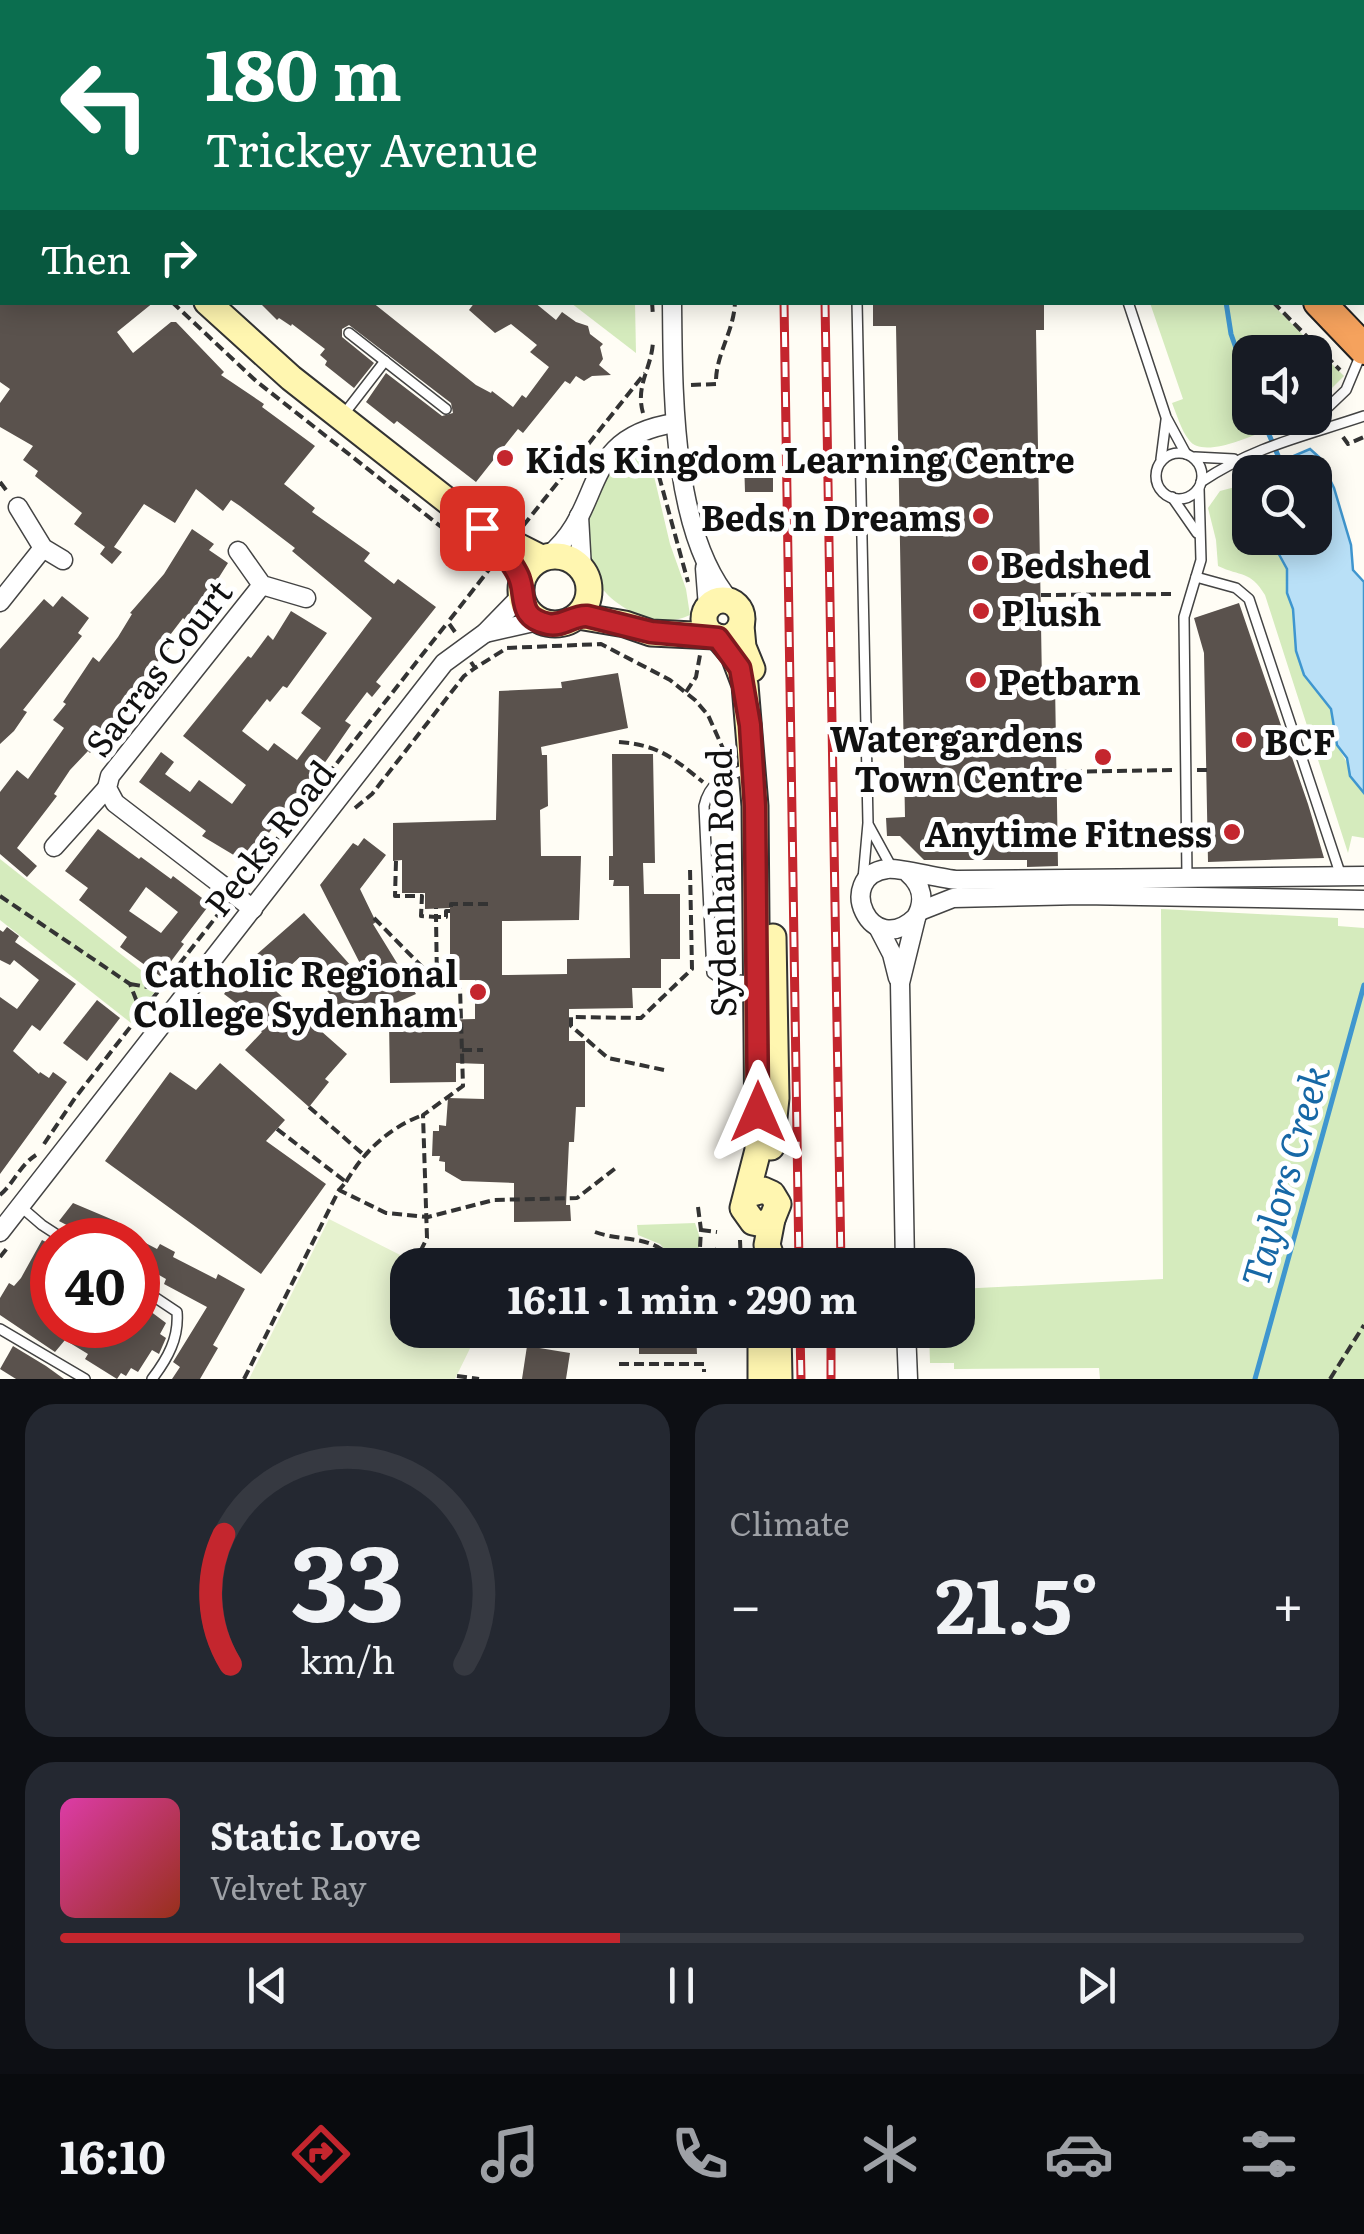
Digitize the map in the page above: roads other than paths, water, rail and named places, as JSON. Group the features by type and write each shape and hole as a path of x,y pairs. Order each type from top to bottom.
{"highway":[{"path":"1323,305 1363,348"}],"street":[{"path":"213,305 237,333 487,531 544,557 567,558 625,624"},
{"name":"Sydenham Road","path":"672,305 672,385 682,480 720,620 745,685 766,978"},
{"path":"521,588 532,564 562,544 580,516 597,474 618,445 648,427 675,423"},
{"path":"18,507 44,548 63,560"},
{"path":"578,616 588,599 580,516"},
{"path":"487,531 521,588 524,606 538,620 559,624 578,616 667,633 720,620"},
{"path":"0,602 44,548"},
{"name":"Sacras Court","path":"238,551 262,585 306,598"},
{"name":"Sacras Court","path":"54,847 106,788 110,776 262,585"},
{"name":"Pecks Road","path":"0,1232 444,663 484,633 521,588"},
{"name":"Pecks Road","path":"484,633 538,620"},
{"name":"Sydenham Road","path":"720,620 743,648 758,691 764,733 766,978 758,1150 759,1248"},
{"name":"Sacras Court","path":"106,788 115,803 252,909"},
{"path":"900,871 920,890 918,914 900,983"},
{"path":"904,1248 900,983 892,954 861,906 862,888 874,874 900,871 958,880 1187,887 1364,900"},
{"path":"878,927 898,929 918,914 953,898 1364,876"},
{"name":"Sydenham Road","path":"760,1207 768,1248"},
{"path":"761,1348 762,1379"},
{"path":"778,1348 779,1379"},
{"path":"907,1348 908,1379"}],"lane":[{"path":"856,305 868,823 862,888"},
{"path":"1129,305 1166,418 1201,468 1201,560 1184,618 1187,887"},
{"path":"349,332 446,408"},
{"path":"1332,404 1352,380 1363,348"},
{"path":"342,418 385,360"},
{"path":"1332,428 1364,416"},
{"path":"1166,418 1158,484 1172,497 1198,536"},
{"path":"1248,455 1298,435"},
{"path":"1160,464 1170,454 1232,460"},
{"path":"1172,497 1187,497 1232,463"},
{"path":"1196,577 1236,588 1249,599 1340,876"},
{"path":"752,766 716,782 704,806 712,973 736,982 766,978"},
{"path":"868,823 876,843 900,871"},
{"path":"20,1206 33,1218"},
{"path":"152,1379 166,1361 178,1330 177,1312 160,1301"},
{"path":"0,1329 86,1379"}],"water":[{"path":"1310,449 1317,455 1296,455"},
{"path":"1332,484 1351,545 1353,570 1364,582 1364,793 1350,776 1347,758 1337,745 1331,709 1304,675 1296,651 1287,569 1279,555 1332,555"}],"waterway":[{"name":"Taylors Creek","path":"1226,305 1232,337"},
{"name":"Taylors Creek","path":"1269,435 1278,455"},
{"name":"Taylors Creek","path":"1255,1379 1364,985"}],"railway":[{"path":"784,305 799,1248"},
{"path":"825,305 841,1248"},
{"path":"800,1348 801,1379"},
{"path":"831,1348 831,1379"}],"place":[{"name":"Kids Kingdom Learning Centre","path":"505,458"},
{"name":"Beds n Dreams","path":"981,516"},
{"name":"Bedshed","path":"980,563"},
{"name":"Plush","path":"981,611"},
{"name":"Petbarn","path":"978,680"},
{"name":"BCF","path":"1244,740"},
{"name":"Watergardens Town Centre","path":"1103,757"},
{"name":"Anytime Fitness","path":"1232,832"},
{"name":"Catholic Regional College Sydenham","path":"478,992"}]}
